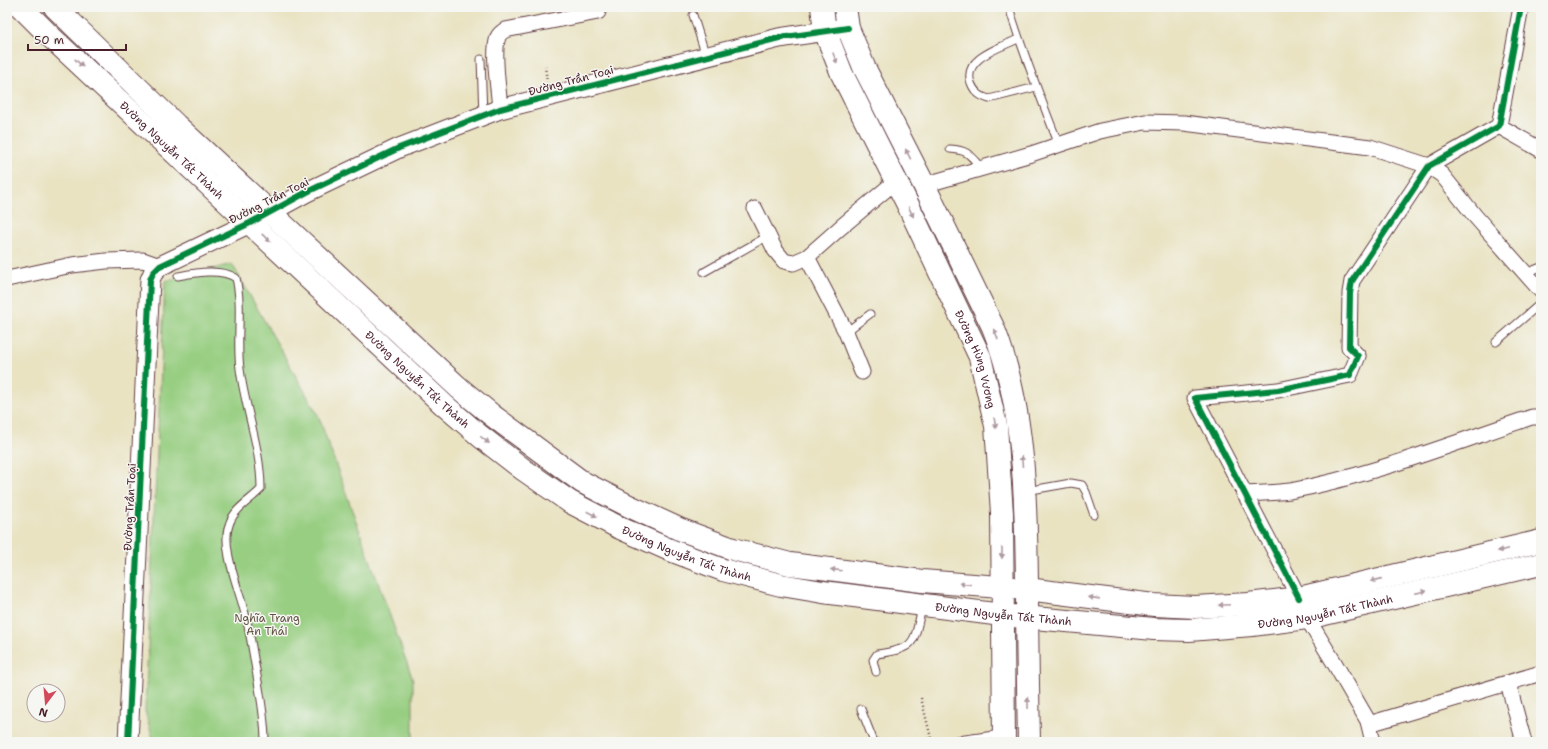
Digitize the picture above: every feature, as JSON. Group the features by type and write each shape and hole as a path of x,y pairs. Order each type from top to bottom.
{"main road":[{"name":"Đường Nguyễn Tất Thành","path":"21,7 57,43 444,405 480,436 524,470 570,502 620,528 670,550 723,570 781,585 923,606 1154,629 1189,630 1264,613 1445,586 1541,564"},
{"name":"Đường Nguyễn Tất Thành","path":"55,7 170,119 459,388 505,426 582,482 643,513 679,529 733,549 790,564 922,581 1027,589 1154,605 1264,613"},
{"name":"Đường Hùng Vương","path":"822,7 825,31 842,74 896,182 980,357 996,426 1002,513 1004,738"},
{"name":"Đường Hùng Vương","path":"847,18 864,67 924,185 1002,348 1018,422 1026,516 1029,742"},
{"path":"350,317 365,300"},
{"name":"Đường Nguyễn Tất Thành","path":"1294,609 1440,565 1541,541"},
{"path":"1440,565 1445,586"}],"street":[{"path":"1374,742 1369,724 1335,664 1294,609 1244,494 1195,398 1278,390 1350,376 1358,356 1348,347 1350,293 1352,280 1429,166 1499,126 1521,7"},
{"path":"492,112 495,53 498,37 501,33 505,30 598,12"},
{"name":"Đường Trần Toại","path":"128,742 150,280 153,273 160,266 250,223 307,192 399,148 492,112 779,38 825,31 847,18"},
{"path":"924,185 1031,154 1100,131 1145,122 1184,123 1370,147 1429,166 1442,175 1475,216 1541,291"},
{"path":"1499,126 1541,150"},
{"path":"754,209 775,250 784,261 793,263 807,257 896,182"},
{"path":"807,257 846,332 862,372"},
{"path":"7,280 72,265 113,260 143,260 160,266"},
{"path":"1244,494 1288,491 1328,483 1368,472 1532,418 1541,417"},
{"path":"1369,724 1541,673"},
{"path":"1508,683 1524,742"}],"lane":[{"path":"1009,7 1018,39 1059,145"},
{"path":"692,15 706,56"},
{"path":"1018,39 981,56 972,67 970,80 974,91 989,99 1036,87"},
{"path":"481,59 492,112"},
{"path":"950,149 961,149 968,152 981,168"},
{"path":"704,272 768,236"},
{"path":"1526,273 1541,266"},
{"path":"178,276 189,274 223,273 229,274 236,278 240,313 240,369 256,444 261,478 261,489 244,503 236,513 229,524 226,537 247,622 265,720 265,742"},
{"path":"1496,342 1541,303"},
{"path":"846,332 870,314"},
{"path":"1024,492 1071,483 1082,485 1094,515"},
{"path":"876,672 873,660 877,654 905,648 912,643 923,606"},
{"path":"861,708 874,742"},
{"path":"944,742 1004,738"}],"path":[{"path":"921,698 932,742"}],"green space":[{"name":"Nghĩa Trang An Thái","path":"232,264 318,415 413,680 413,742 154,742 145,711 165,281"}],"cycle path":[{"path":"1299,598 1195,398 1278,390 1350,375 1358,356 1349,347 1350,293 1352,281 1429,166 1499,126 1521,7"},
{"path":"128,742 150,280 153,273 160,266 250,223 307,192 399,148 500,109 779,38 848,28"}]}
